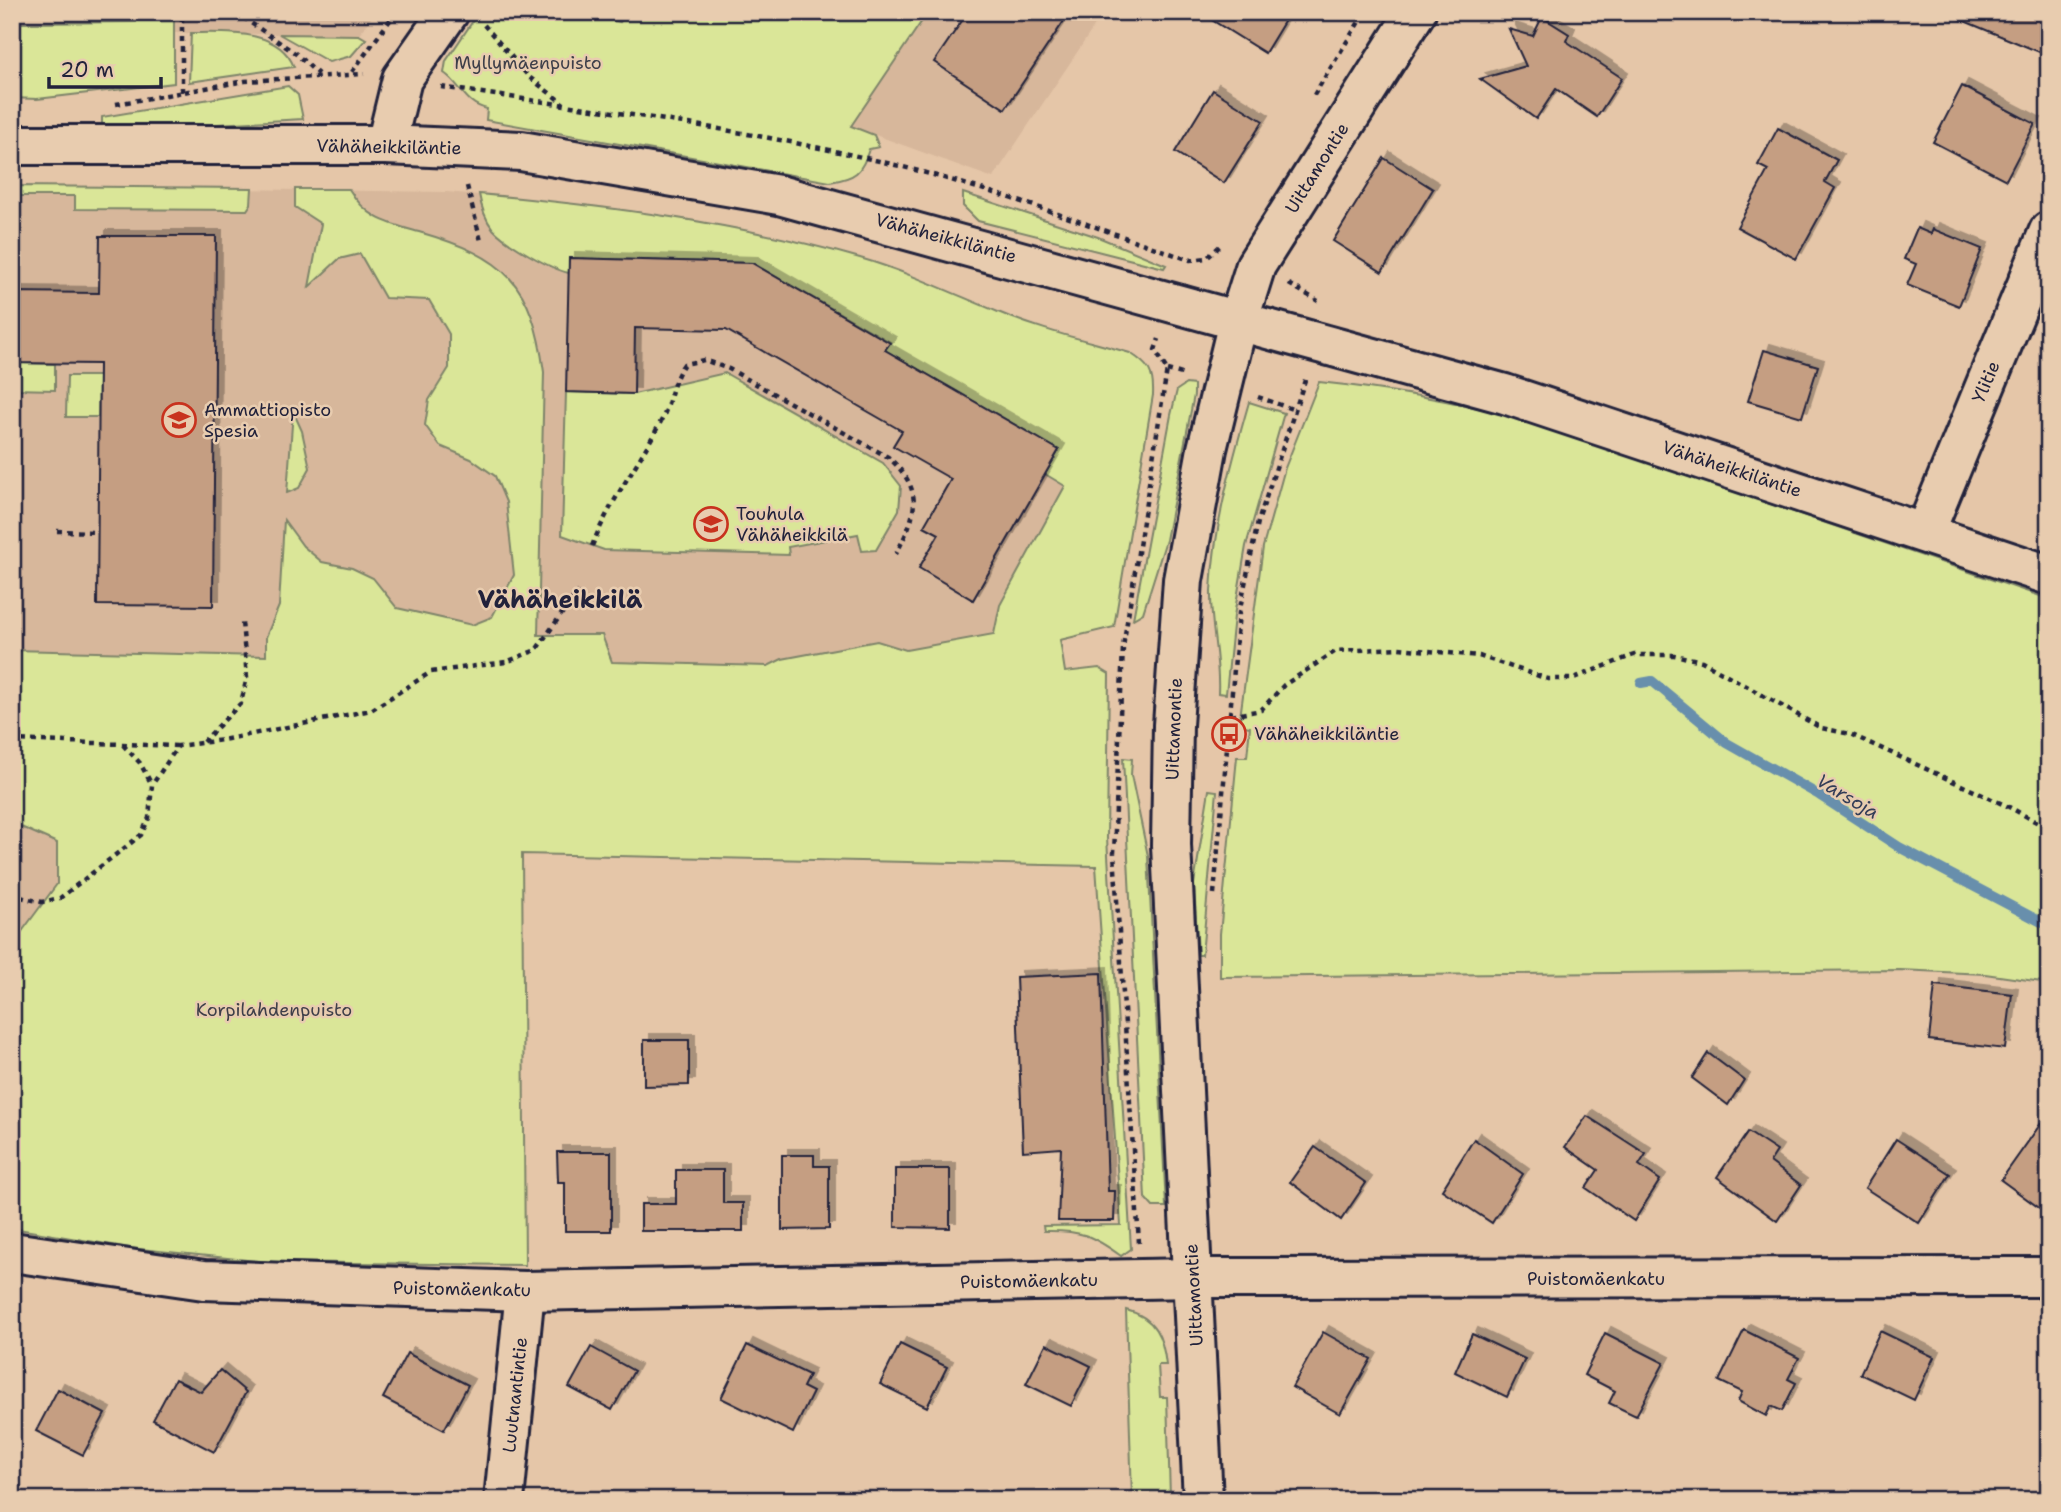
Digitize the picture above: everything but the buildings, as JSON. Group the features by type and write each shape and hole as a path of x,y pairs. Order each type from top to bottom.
{"street":[{"name":"Uittamontie","path":"1203,1500 1171,845 1173,724 1183,580 1207,449 1238,322 1256,265 1416,12"},
{"path":"386,145 402,79 465,17"},
{"name":"Vähäheikkiläntie","path":"12,145 386,145 545,154 779,195 1158,296 1238,322 1506,394 2049,575"},
{"name":"Ylitie","path":"1925,533 2049,231"},
{"name":"Puistomäenkatu","path":"12,1252 204,1280 525,1291 1194,1278 2049,1277"},
{"name":"Luutnantintie","path":"504,1500 525,1291"}],"path":[{"path":"182,93 183,12"},
{"path":"235,12 295,53 319,75"},
{"path":"104,106 245,81 352,72 396,12"},
{"path":"465,17 529,77 566,106"},
{"path":"439,86 736,132 867,158 976,187 1190,260 1207,258 1224,243"},
{"path":"467,185 481,241"},
{"path":"592,546 607,509 662,421 675,377 684,364 704,360 729,369 888,457 903,471 912,485 914,509 911,526 896,554"},
{"path":"1213,906 1239,613 1258,522 1295,410"},
{"path":"57,531 97,531"},
{"path":"12,740 178,746 371,710 431,672 506,662 536,650 578,591"},
{"path":"203,742 241,703 247,677 242,622"},
{"path":"1231,716 1261,710 1284,685 1336,651 1399,648 1479,656 1548,679 1571,679 1634,655 1674,654 1702,661 1821,727 1850,734 1998,802 2049,829"},
{"path":"122,745 140,763 152,785"},
{"path":"20,897 42,902 60,898 141,835 149,818 152,785 178,746"}],"shaded area":[{"path":"174,12 375,12 359,35 174,33"},
{"path":"928,12 1104,12 993,178 851,126"},
{"name":"Touhula Vähäheikkilä","path":"12,186 447,192 601,206 703,221 1094,426 1057,622 873,656 768,666 12,650"},
{"path":"12,823 57,843 57,884 12,945"}],"green space":[{"path":"137,12 174,12 174,83 37,99 12,98 12,23 136,22"},
{"name":"Myllymäenpuisto","path":"479,12 582,12 620,22 627,12 928,12 851,126 874,135 879,147 869,149 856,173 846,179 830,182 486,120 487,109 473,103 444,73 446,61"},
{"path":"191,33 234,33 264,39 287,54 294,67 189,82"},
{"path":"279,34 359,35 366,39 351,56 329,62"},
{"path":"288,86 298,95 303,119 184,126 102,124 102,117"},
{"path":"12,186 252,188 251,204 247,210 75,209 75,196 12,196"},
{"name":"Korpilahdenpuisto","path":"295,189 349,189 363,207 379,218 474,252 494,264 510,278 522,295 532,316 544,372 538,635 602,635 612,662 768,666 782,659 877,641 906,650 994,634 1000,605 1065,486 1045,474 1059,450 885,350 890,342 752,263 569,258 569,273 561,271 499,235 486,217 479,194 671,217 813,245 895,270 1030,324 1130,353 1146,365 1151,375 1153,395 1114,627 1060,640 1065,672 1099,668 1109,674 1107,838 1131,1249 1121,1256 1085,1235 1044,1231 1043,1226 1121,1225 1096,866 522,854 525,1265 267,1262 130,1248 12,1228 12,945 57,884 57,843 12,823 12,650 266,656 266,637 279,606 284,520 303,546 322,562 352,568 373,578 397,608 472,625 492,617 514,575 506,502 495,476 471,459 440,446 425,425 429,400 449,368 449,334 429,300 385,298 360,254 339,259 309,287 321,224 295,207"},
{"path":"963,193 1098,237 1166,265 1164,268 978,221 963,206"},
{"path":"12,363 55,364 55,390 12,389"},
{"path":"725,373 883,463 901,486 899,510 876,550 862,551 858,534 788,547 789,555 604,550 562,535 566,392 634,394"},
{"path":"67,376 99,376 98,417 66,417"},
{"path":"1319,382 1418,396 1515,417 2049,599 2049,983 1985,974 1900,970 1220,977 1220,934 1237,757 1247,757 1250,727 1239,725 1263,547 1285,468"},
{"path":"1186,384 1194,385 1194,395 1166,540 1143,613 1133,619 1171,415 1177,390"},
{"path":"1249,402 1284,413 1246,546 1234,616 1226,694 1218,693 1211,591 1224,496"},
{"path":"293,411 302,431 310,468 299,488 287,493"},
{"path":"1123,758 1132,759 1131,775 1148,856 1166,1207 1153,1207 1145,1198"},
{"path":"1209,790 1217,791 1202,955 1198,955 1194,884"},
{"path":"1126,1310 1151,1323 1163,1346 1166,1365 1158,1365 1160,1397 1167,1397 1170,1497 1132,1497"}],"waterway":[{"name":"Varsoja","path":"1641,683 1652,681 1727,743 1819,795 1899,847 2049,926"}],"place":[{"name":"Ammattiopisto Spesia","path":"179,420"},
{"name":"Touhula Vähäheikkilä","path":"711,524"},
{"name":"Vähäheikkiläntie","path":"1229,734"}],"district":[{"name":"Vähäheikkilä","path":"560,600"}]}
